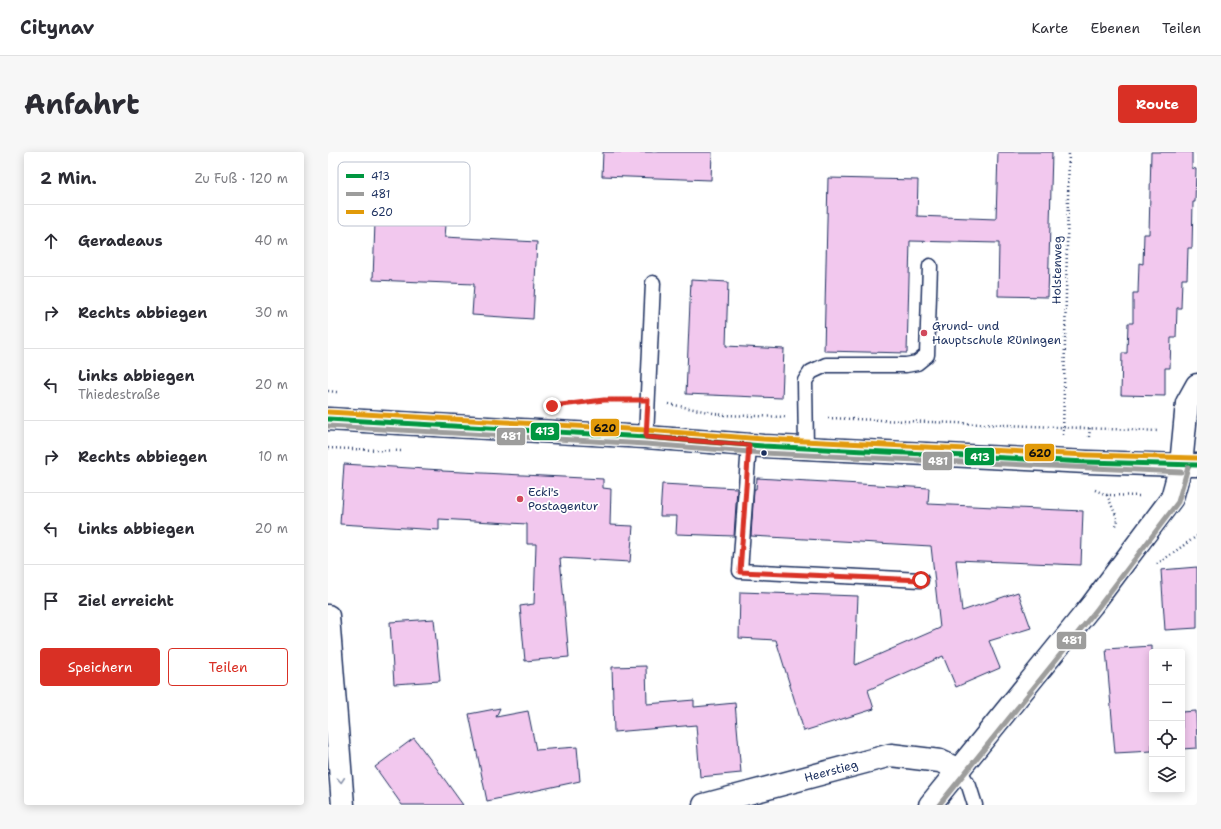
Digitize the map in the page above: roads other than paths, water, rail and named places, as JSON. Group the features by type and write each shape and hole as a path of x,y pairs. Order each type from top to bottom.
{"street":[{"path":"930,805 1092,605 1172,498 1189,465 1184,432 1187,403 1197,385"},
{"path":"328,420 646,437 806,448 1189,465"},
{"path":"328,616 343,805"},
{"name":"Heerstieg","path":"704,805 891,755 940,761 959,770"}],"lane":[{"path":"806,448 805,381 811,372 826,365 906,365 917,363 924,359 927,355 930,266"},
{"path":"646,437 653,283"},
{"path":"749,445 740,572 921,580"},
{"path":"959,770 969,786 974,805"}],"place":[{"name":"Grund- und Hauptschule Rüningen","path":"924,333"},
{"name":"Ecki's Postagentur","path":"520,499"}]}
